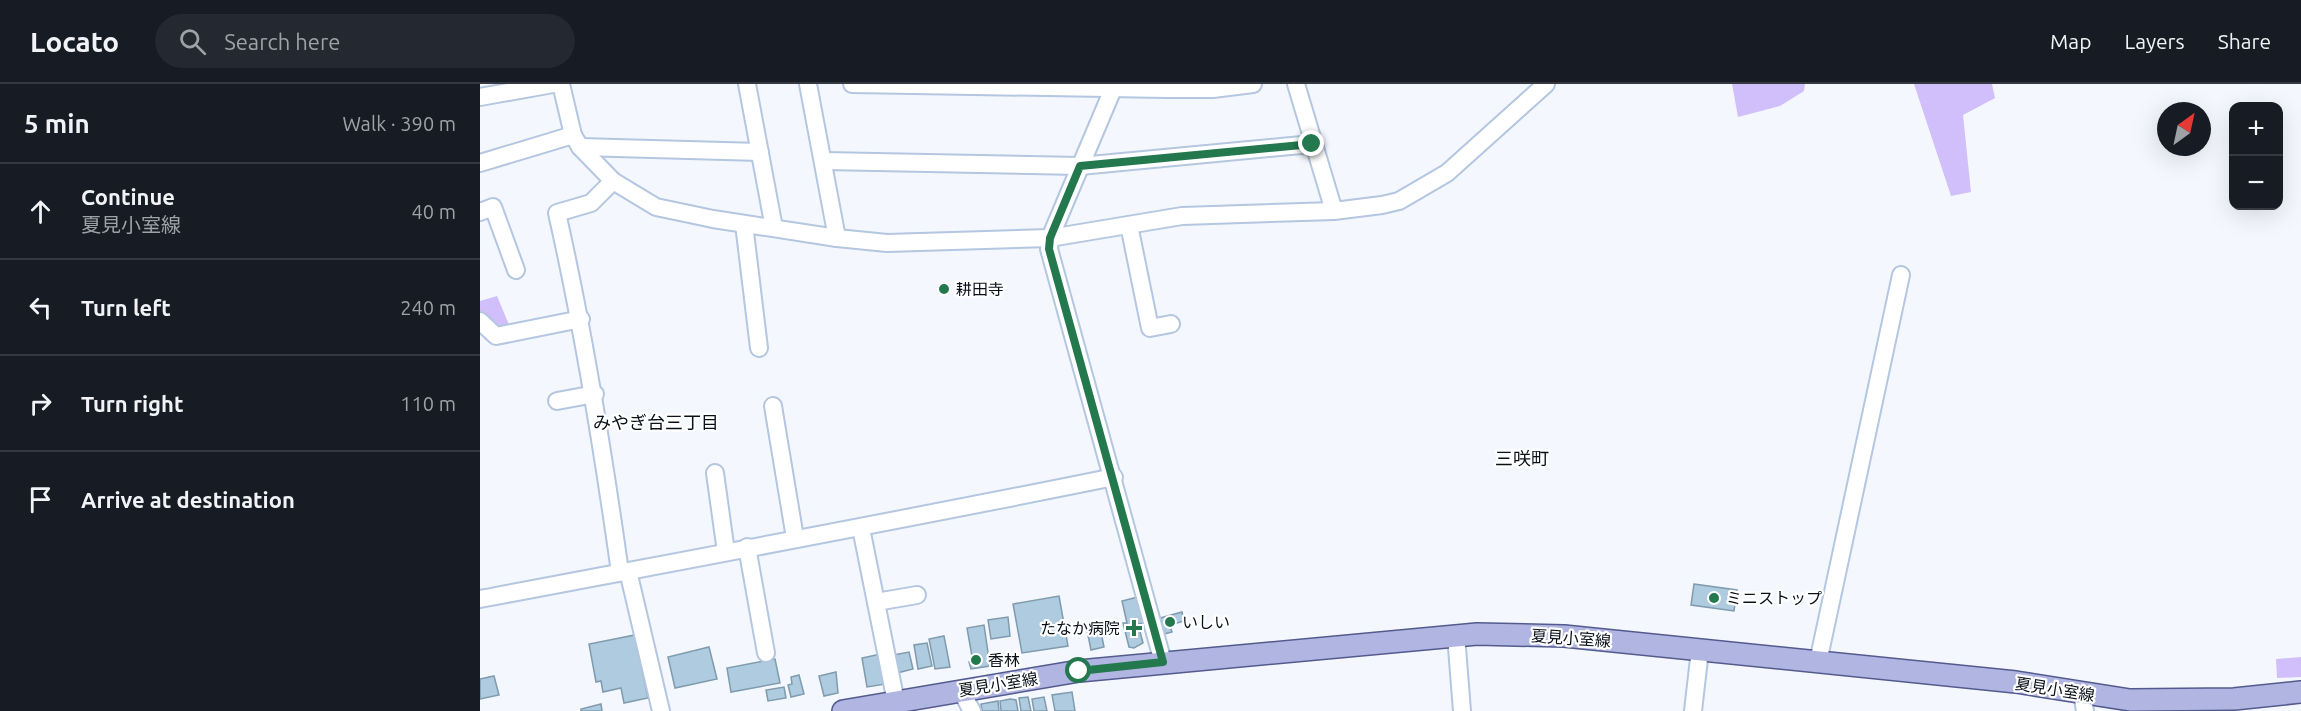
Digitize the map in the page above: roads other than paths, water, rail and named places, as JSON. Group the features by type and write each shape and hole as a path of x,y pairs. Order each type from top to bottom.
{"main road":[{"name":"夏見小室線","path":"843,711 1079,671 1456,636 1564,636 2016,682 2083,702 2130,700 2198,706 2301,692"}],"street":[{"path":"480,97 553,84"},
{"path":"561,84 577,141 613,181 656,207 668,212 744,224 887,243 1050,238 1182,216 1334,211 1382,205 1416,192 1447,172 1538,86"},
{"path":"747,84 774,228"},
{"path":"808,84 837,238"},
{"path":"852,84 1213,89 1252,84"},
{"path":"1296,84 1312,144 1334,211"},
{"path":"1113,87 1050,238 1049,249 1114,477 1163,662"},
{"path":"480,163 577,141 760,152"},
{"path":"824,161 1080,166 1312,144"},
{"path":"613,181 591,203 557,213 581,319 624,571 660,711"},
{"path":"480,212 493,207 516,270"},
{"path":"744,224 759,348"},
{"path":"1129,225 1150,328 1171,324"},
{"path":"1818,662 1900,275"},
{"path":"480,321 496,336 581,319"},
{"path":"557,401 595,394"},
{"path":"772,406 795,538"},
{"path":"715,473 726,552"},
{"path":"480,599 795,538 861,528 1114,477"},
{"path":"861,528 896,702"},
{"path":"747,547 766,653"},
{"path":"876,602 918,595"},
{"path":"1456,636 1462,711"},
{"path":"1693,711 1701,650"},
{"path":"961,690 972,711"}],"place":[{"name":"耕田寺","path":"944,289"},
{"name":"ミニストップ","path":"1714,598"},
{"name":"いしい","path":"1170,622"},
{"name":"たなか病院","path":"1134,628"},
{"name":"香林","path":"976,660"}],"district":[{"name":"みやぎ台三丁目","path":"656,422"},
{"name":"三咲町","path":"1522,458"}]}
